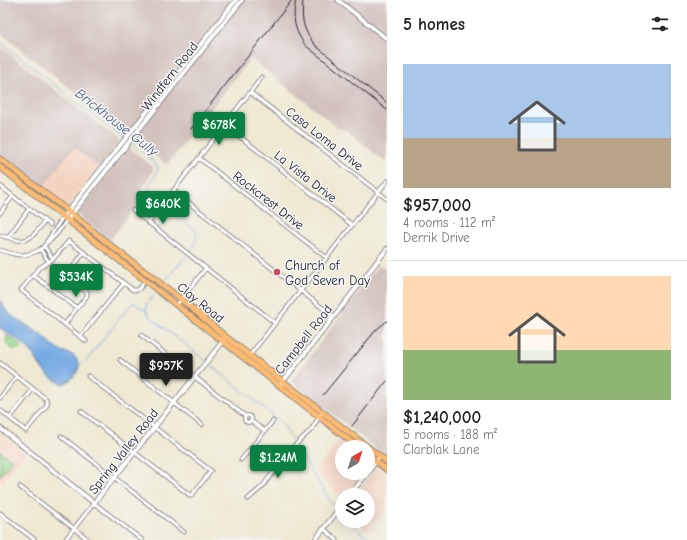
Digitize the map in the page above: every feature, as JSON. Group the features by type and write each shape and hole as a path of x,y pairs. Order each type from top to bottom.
{"main road":[{"path":"0,167 2,161"},
{"name":"Clay Road","path":"2,161 70,212 387,462"},
{"name":"Clay Road","path":"0,167 349,440"},
{"path":"110,253 115,249"},
{"path":"306,406 311,402"},
{"path":"376,461 387,470"}],"street":[{"name":"Windfern Road","path":"65,218 125,147 128,140 236,0"},
{"name":"Windfern Road","path":"101,174 122,143 128,140 242,0"},
{"path":"338,0 387,39"},
{"path":"148,223 262,77"},
{"name":"Casa Loma Drive","path":"251,92 387,199"},
{"name":"La Vista Drive","path":"210,113 352,225"},
{"path":"122,143 125,147"},
{"name":"Rockcrest Drive","path":"199,158 327,258"},
{"path":"246,360 387,181"},
{"path":"0,186 50,225"},
{"path":"174,191 334,317"},
{"path":"0,213 13,196"},
{"path":"8,237 29,209"},
{"path":"133,210 275,323"},
{"path":"0,250 8,253 24,255 40,249 44,246 65,218"},
{"path":"0,234 16,240 24,241 35,234 45,221"},
{"path":"86,341 21,290 39,268 53,259 69,241 133,290 140,288 145,281"},
{"path":"44,246 53,259"},
{"path":"40,249 49,262"},
{"name":"Campbell Road","path":"279,386 387,249"},
{"path":"49,287 73,268 84,252"},
{"path":"176,306 206,268"},
{"path":"65,324 87,296 86,292 72,281 67,274"},
{"path":"33,275 77,308"},
{"path":"80,337 124,283"},
{"path":"141,335 245,416 250,416 252,418 251,421 265,431"},
{"name":"Spring Valley Road","path":"65,540 205,365 226,336"},
{"path":"120,360 202,425"},
{"path":"0,362 46,399 47,403 26,431 0,410"},
{"path":"0,398 18,376"},
{"path":"81,411 191,496 211,471 88,376"},
{"path":"10,418 34,389"},
{"path":"248,499 262,487 294,446 311,430 323,411"},
{"path":"241,460 273,421"},
{"path":"0,428 142,540"},
{"path":"61,436 184,532"},
{"path":"376,461 380,456"},
{"path":"356,488 362,480"},
{"path":"20,487 89,540"},
{"path":"0,513 35,540"},
{"path":"315,540 335,515"},
{"path":"324,529 337,540"}],"shaded area":[{"path":"0,0 387,0 387,164 347,130 338,128 251,58 167,165 0,33"},
{"path":"0,46 120,141 99,168 74,148 42,188 0,155"},
{"path":"128,147 152,166 153,171 143,187 143,197 110,240 77,214"},
{"path":"74,148 99,168 68,207 42,188"},
{"path":"379,265 387,271 387,457 375,448 375,440 366,440 291,381"},
{"path":"0,433 25,453 0,484"},
{"path":"335,446 335,480 357,480 350,488 335,488 335,491 324,482 316,470"},
{"path":"377,466 387,474 387,507 375,521 375,488 360,488 366,480 375,480 375,469"}],"green space":[{"path":"7,335 23,347 13,349 10,347 6,339"},
{"path":"0,451 12,460 0,476"}],"water":[{"path":"0,300 11,315 36,331 59,350 76,358 79,365 78,369 70,380 63,384 52,378 43,370 33,354 22,342 0,328"}],"waterway":[{"name":"Brickhouse Gully","path":"0,42 124,139"},
{"name":"Brickhouse Gully","path":"130,143 155,163 158,169 150,184 149,190 152,199 196,230 196,243 189,253"},
{"name":"Brickhouse Gully","path":"163,283 187,255"},
{"name":"Brickhouse Gully","path":"156,293 147,303 146,310 150,317 206,361"},
{"path":"85,362 131,304 135,303 147,312"},
{"name":"Brickhouse Gully","path":"208,363 281,422 294,443"},
{"name":"Brickhouse Gully","path":"296,446 331,503 335,505"},
{"name":"Brickhouse Gully","path":"355,528 371,540"}],"railway":[{"path":"191,129 292,0"},
{"path":"296,0 294,13 295,24 298,34 305,45 387,110"},
{"path":"303,0 302,13 304,24 308,35 316,46 386,102"},
{"path":"323,395 376,330 387,321"},
{"path":"352,426 387,381"}],"place":[{"name":"Church of God Seven Day","path":"277,272"}]}
